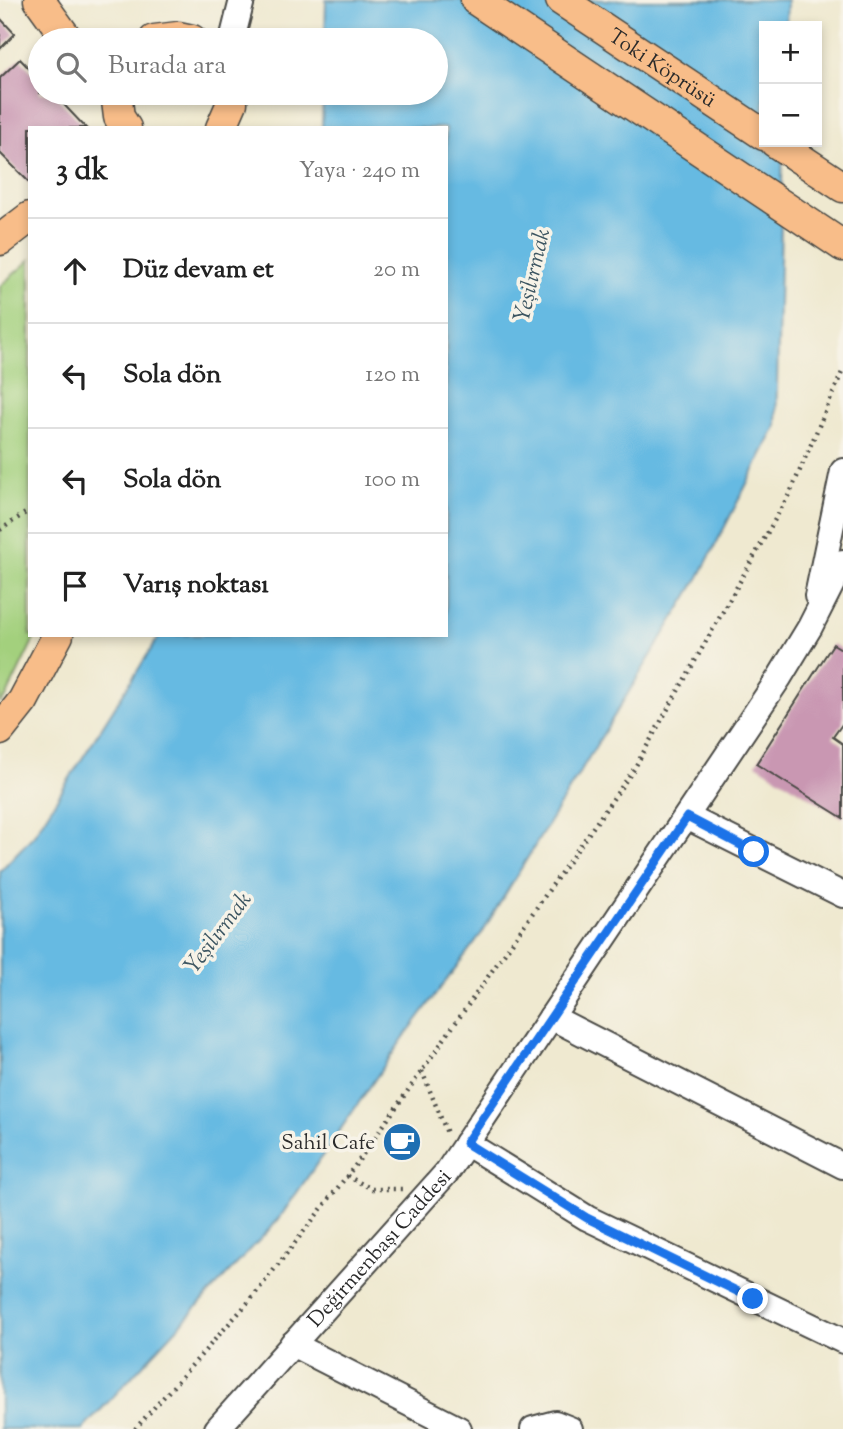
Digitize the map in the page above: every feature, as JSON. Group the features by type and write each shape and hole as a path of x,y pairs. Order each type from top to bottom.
{"main road":[{"path":"39,0 59,28"},
{"path":"476,0 843,246"},
{"name":"Toki Köprüsü","path":"561,0 759,132"},
{"path":"118,105 119,117 125,126"},
{"path":"222,126 231,105"},
{"path":"783,147 843,187"},
{"path":"0,240 28,219"},
{"path":"0,730 23,701 57,637"}],"street":[{"path":"235,28 242,0"},
{"path":"810,627 843,471"},
{"name":"Değirmenbaşı Caddesi","path":"217,1429 447,1172 454,1143 551,1017 687,817 810,627 843,562"},
{"path":"687,817 843,895"},
{"path":"551,1017 843,1166"},
{"path":"454,1143 587,1218 843,1342"},
{"path":"292,1344 459,1429"},
{"path":"533,1429 555,1423 570,1429"}],"path":[{"path":"135,1429 252,1298 347,1176 634,769 791,491 843,370"},
{"path":"0,530 28,511"},
{"path":"422,1071 448,1135 454,1143"},
{"path":"347,1176 372,1189 407,1189"}],"green space":[{"path":"28,262 28,637 35,637 6,697 0,703 0,286"}],"water":[{"name":"Yeşilırmak","path":"326,0 787,0 786,21 759,21 759,147 783,147 776,427 699,577 481,934 404,1037 278,1220 83,1429 0,1429 0,871 34,835 159,637 448,637 448,126 322,126 323,105 448,105 448,28 325,28"}],"building":[{"path":"0,18 15,34 0,49"},
{"path":"20,59 28,67 28,105 64,105 84,126 28,126 28,181 0,153 0,78"},
{"path":"833,644 843,650 843,723 833,737 843,744 843,818 756,764"}],"place":[{"name":"Sahil Cafe","path":"402,1142"}],"route":[{"path":"753,1299 587,1218 466,1143 687,817 754,852"}]}
